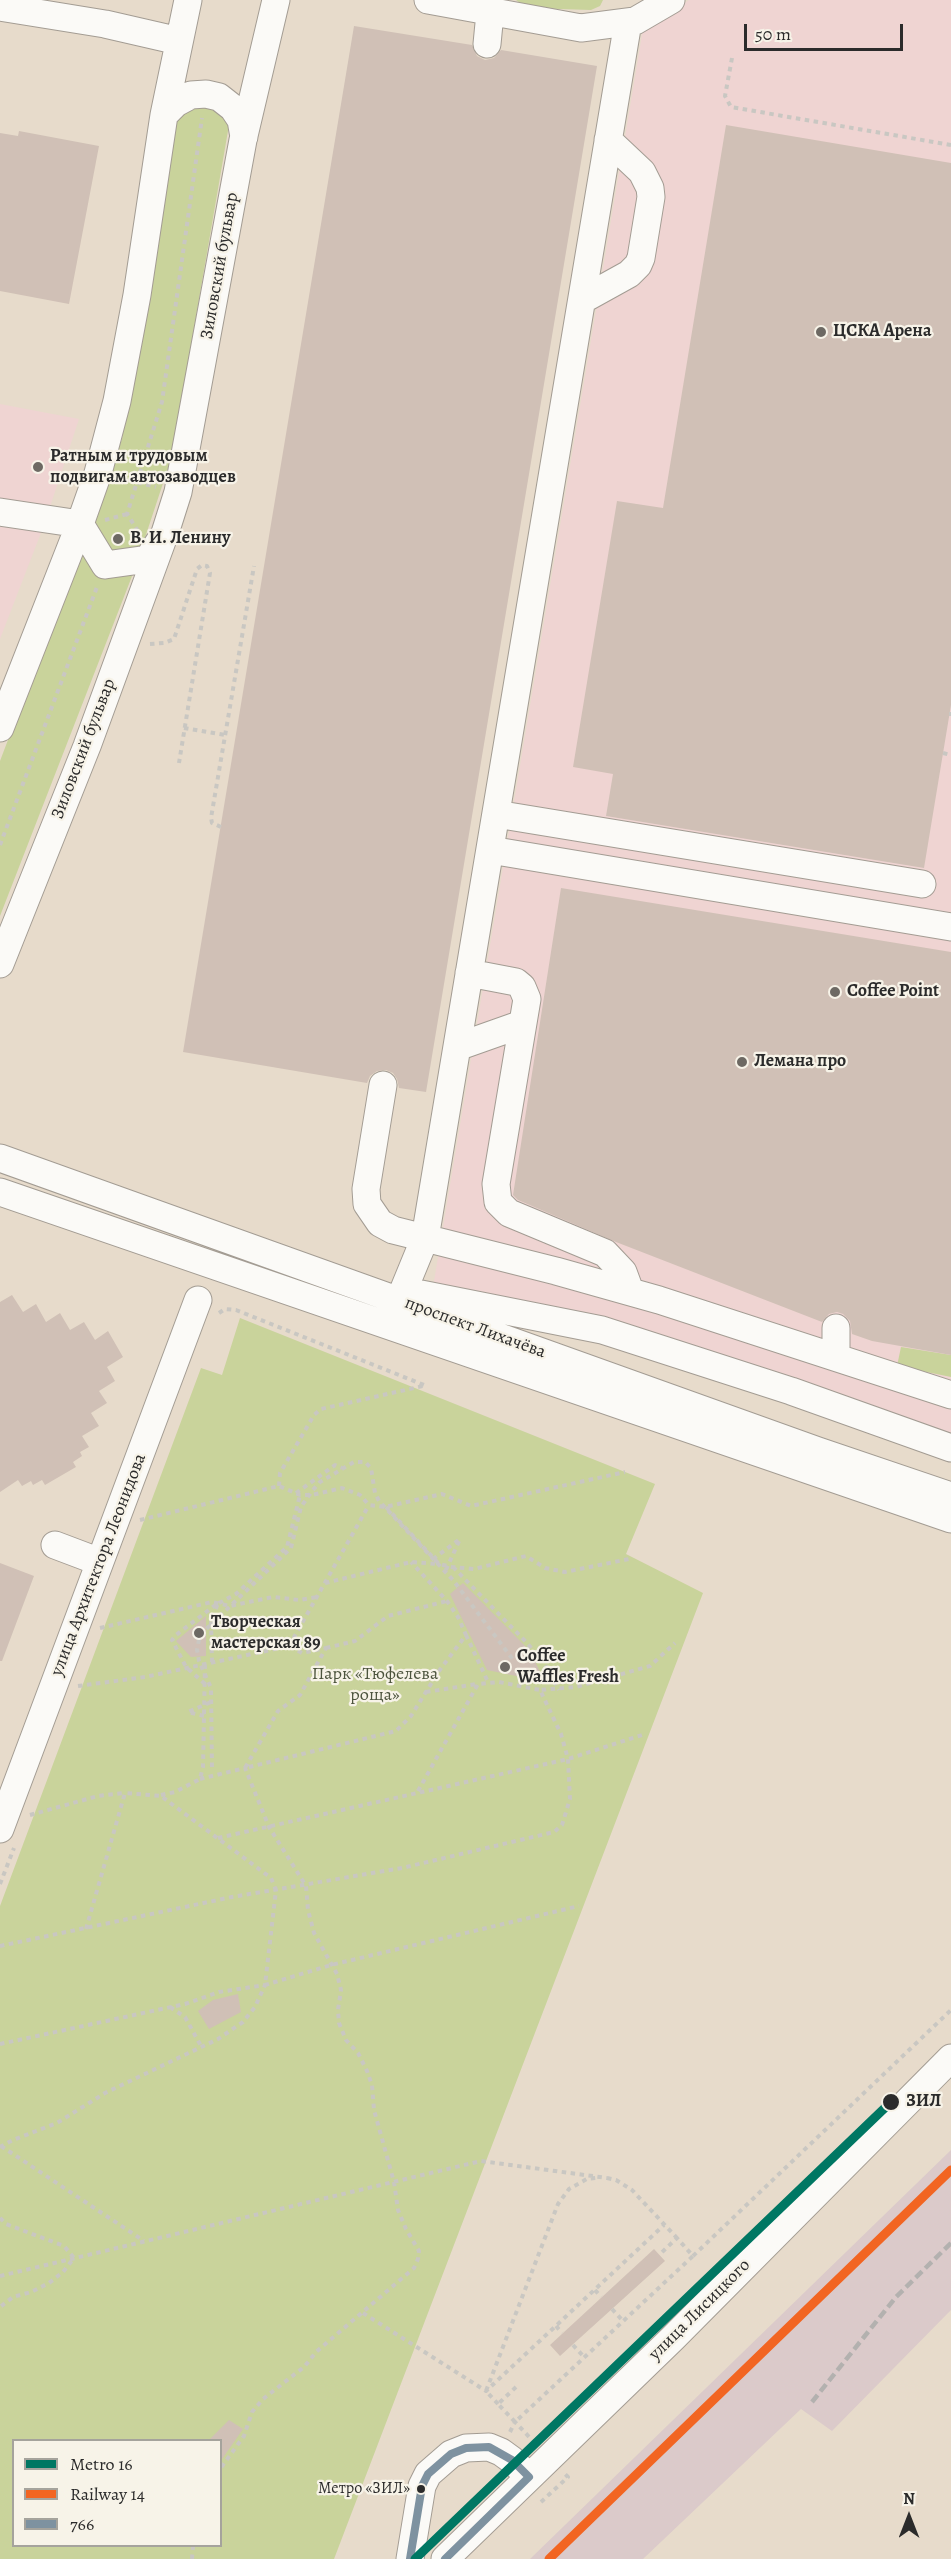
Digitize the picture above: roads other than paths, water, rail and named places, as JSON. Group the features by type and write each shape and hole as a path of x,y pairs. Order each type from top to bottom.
{"street":[{"path":"0,728 80,524 98,472 117,401 135,307 164,115 188,0"},
{"name":"Зиловский бульвар","path":"0,964 87,746 152,534 178,492 244,137 276,0"},
{"path":"428,0 496,9 581,28 601,25 624,11 642,19 671,0"},
{"path":"0,7 105,24 179,40"},
{"path":"487,44 496,9"},
{"path":"624,11 608,140 425,1238 391,1287 602,1330 791,1391 951,1448"},
{"path":"164,115 176,103 192,95 206,94 219,97 233,108 241,120 244,137"},
{"path":"582,300 629,274 638,265 651,197 650,188 642,172 608,140"},
{"path":"0,512 80,524"},
{"name":"Зиловский бульвар","path":"80,524 105,566 148,559 152,534"},
{"path":"496,814 922,885"},
{"path":"490,850 951,927"},
{"path":"469,973 509,980 522,987 527,999 496,1184 498,1202 509,1213 606,1253 623,1272 630,1291"},
{"path":"457,1047 522,1024"},
{"path":"383,1085 366,1189 367,1204 380,1223 393,1230 630,1291 951,1395"},
{"name":"проспект Лихачёва","path":"0,1158 951,1497"},
{"name":"проспект Лихачёва","path":"0,1192 951,1519"},
{"name":"улица Архитектора Леонидова","path":"0,1829 102,1556 207,1309"},
{"path":"836,1328 836,1357"},
{"path":"57,1539 102,1556"},
{"name":"улица Лисицкого","path":"445,2559 674,2337 951,2058"},
{"path":"410,2559 422,2486 428,2474 451,2454 466,2448 489,2447 512,2460 529,2477"}],"railway":[{"path":"812,2402 896,2297 951,2243"}],"metro line":[{"name":"16","path":"415,2559 891,2102"}],"rail line":[{"name":"14","path":"549,2559 951,2170"}],"place":[{"name":"ЦСКА Арена","path":"821,332"},
{"name":"Ратным и трудовым подвигам автозаводцев","path":"38,467"},
{"name":"В. И. Ленину","path":"118,539"},
{"name":"Coffee Point","path":"835,992"},
{"name":"Лемана про","path":"742,1062"},
{"name":"Творческая мастерская 89","path":"199,1633"},
{"name":"Coffee Waffles Fresh","path":"505,1667"},
{"name":"ЗИЛ","path":"891,2102"},
{"name":"Метро «ЗИЛ»","path":"421,2489"}],"park label":[{"name":"Парк «Тюфелева роща»","path":"375,1685"}]}
